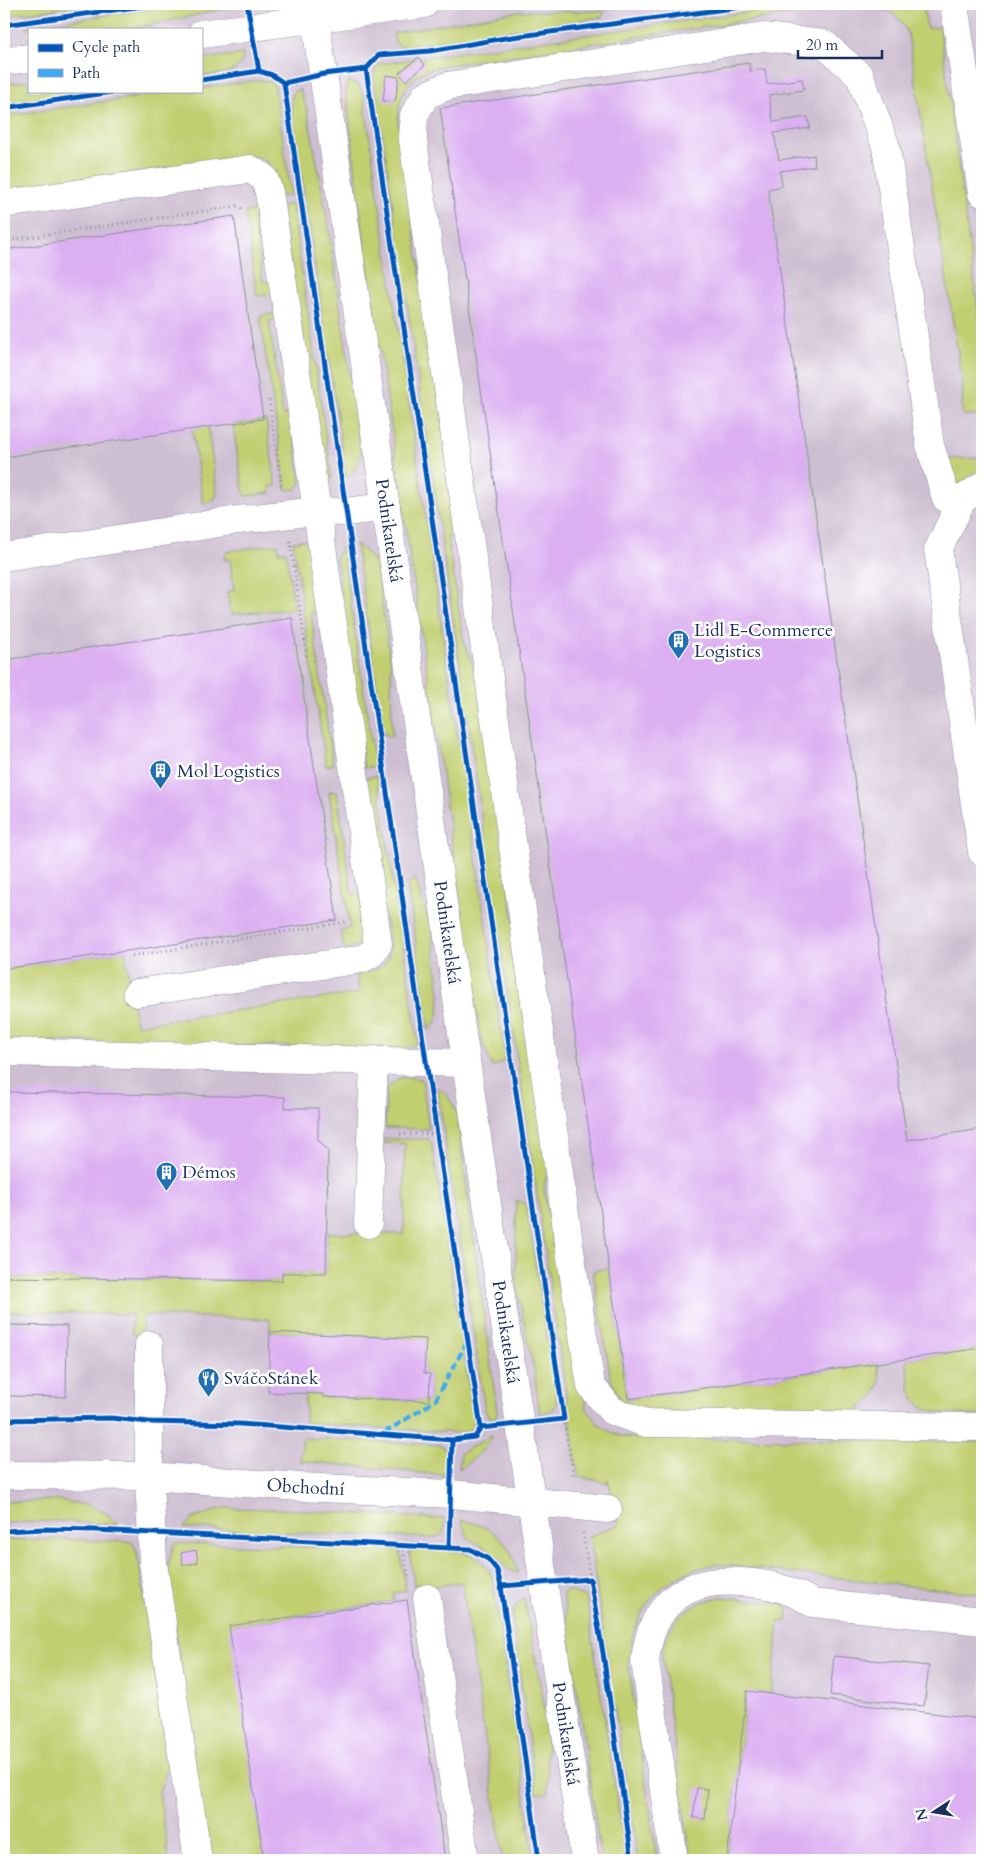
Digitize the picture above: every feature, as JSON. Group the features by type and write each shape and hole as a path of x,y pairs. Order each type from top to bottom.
{"street":[{"path":"202,34 315,11 424,4"},
{"path":"954,4 982,193"},
{"name":"Podnikatelská","path":"315,11 466,1063 585,1860"},
{"path":"972,493 946,498 930,445 886,147 860,76 824,44 764,36 447,86 426,95 414,115 413,140 570,1254 592,1386 612,1411 646,1423 982,1427"},
{"path":"4,62 28,58"},
{"path":"4,204 250,169 264,178 271,203 317,511 378,944 372,954 362,959 138,993"},
{"path":"972,493 938,550 982,852"},
{"path":"4,558 238,520 317,511 346,512 386,507"},
{"path":"4,1052 466,1063"},
{"path":"368,1224 374,1060"},
{"path":"149,1345 149,1476 153,1563 198,1860"},
{"name":"Obchodní","path":"4,1475 149,1476 300,1488 451,1494 608,1509"},
{"path":"674,1860 645,1661 647,1642 652,1626 665,1607 680,1593 698,1584 723,1581 760,1583 791,1590 813,1603 982,1621"},
{"path":"427,1598 465,1860"}],"path":[{"path":"4,241 238,206 241,208 243,217"},
{"path":"269,399 307,660"},
{"path":"132,956 345,923 344,913"},
{"path":"436,1125 438,1144"},
{"path":"372,1134 437,1134"},
{"path":"519,1424 564,1419 562,1409"},
{"path":"395,1545 410,1546"},
{"path":"543,1583 590,1580 592,1589"}],"shaded area":[{"path":"4,4 982,4 982,1860 4,1860"}],"green space":[{"path":"4,4 94,4 4,16"},
{"path":"182,4 234,4 237,6 136,28 28,29 26,27"},
{"path":"854,4 923,4 927,28 940,27 982,338 982,416 962,415 963,385 908,34 893,13 880,8"},
{"path":"797,5 799,13 436,67 418,75 407,86 400,102 398,121 454,506 448,541 464,643 479,680 549,1165 544,1188 559,1281 569,1301 586,1407 597,1423 616,1435 632,1438 982,1442 982,1594 715,1564 695,1569 678,1577 663,1587 651,1599 635,1629 629,1667 657,1860 638,1860 589,1537 619,1525 608,1479 607,1483 578,1476 374,77 375,69 379,64"},
{"path":"518,11 605,11 602,17 401,47 395,43 393,33"},
{"path":"243,54 239,66 234,70 221,74 202,76 202,59"},
{"path":"260,80 271,82 275,87 291,195 280,196 273,168 265,161 249,156 4,192 4,116 172,92 202,92 202,88"},
{"path":"28,81 28,92 85,92 4,104 4,84"},
{"path":"348,81 359,85 364,98 505,1057 503,1062 492,1067 480,1036 362,226 346,92"},
{"path":"300,89 307,110 328,222 361,453 354,470 346,477 291,104 293,93"},
{"path":"292,204 332,479 323,474 281,206"},
{"path":"261,209 262,215 254,217 263,282 272,281 273,294 257,296 245,212"},
{"path":"276,313 277,319 269,321 283,415 291,413 301,482 296,489 286,490 260,316"},
{"path":"266,420 276,486 270,487 271,493 246,496 243,491 233,425"},
{"path":"208,427 217,494 213,501 203,503 192,429"},
{"path":"982,458 982,479 951,493 943,459"},
{"path":"303,540 309,543 320,612 311,613 333,765 326,766 293,542"},
{"path":"278,544 279,552 286,551 294,609 231,614 227,592 234,590 230,559 224,560 225,553"},
{"path":"356,544 369,555 376,565 379,581 391,664 392,737 384,734"},
{"path":"342,547 375,766 364,768 336,557"},
{"path":"377,776 418,1043 405,1049 4,1040 4,969 125,951 136,1025 359,993 357,974 382,966 388,958 390,951 364,778"},
{"path":"337,791 352,894 360,893 365,927 364,943 344,950 341,930 350,928 329,792"},
{"path":"415,878 431,927 440,995 439,1012 435,1023 429,1030 407,884"},
{"path":"406,1077 422,1079 429,1129 385,1128 386,1089 397,1079"},
{"path":"437,1087 444,1092 457,1114 497,1411 495,1419 488,1416 485,1410"},
{"path":"384,1139 429,1139 432,1144 474,1422 472,1429 461,1433 305,1423 305,1393 322,1394 323,1397 429,1401 430,1374 424,1373 425,1339 270,1332 270,1319 143,1315 142,1332 137,1336 132,1332 132,1314 4,1312 4,1277 281,1281 282,1273 326,1273 327,1233 404,1234 405,1144 384,1143"},
{"path":"516,1200 526,1204 556,1395 556,1404 553,1410 540,1414 534,1370 516,1283"},
{"path":"609,1268 628,1399 878,1363 879,1381 875,1393 868,1402 849,1413 642,1411 635,1408 622,1400 611,1380 593,1271"},
{"path":"982,1348 982,1415 942,1413 932,1411 916,1402 908,1376 907,1359"},
{"path":"492,1435 486,1446 470,1462 459,1469 461,1453"},
{"path":"303,1438 441,1445 446,1451 444,1475 300,1461"},
{"path":"58,1500 88,1505 104,1511 119,1525 58,1521 4,1523 4,1502"},
{"path":"223,1508 280,1509 445,1519 442,1533 438,1537 429,1538 183,1528 194,1518"},
{"path":"461,1520 492,1531 499,1537 510,1552 518,1573 507,1568 490,1551 468,1538"},
{"path":"63,1539 132,1542 136,1549 169,1764 159,1792 169,1860 4,1860 4,1540"},
{"path":"174,1543 400,1550 406,1591 393,1593 394,1601 230,1626 264,1860 209,1860 168,1580 168,1566"},
{"path":"409,1550 446,1550 467,1554 485,1566 492,1577 534,1860 503,1860 462,1582 415,1589"},
{"path":"565,1591 571,1591 586,1598 587,1602 626,1860 601,1860 563,1594"},
{"path":"524,1597 544,1705 548,1793 536,1793 512,1615 516,1606"},
{"path":"721,1597 784,1604 788,1609 787,1621 779,1622 771,1694 747,1692 727,1860 691,1860 662,1656 669,1633 674,1623 681,1616 698,1604"}],"building":[{"path":"419,57 425,65 406,81 399,73"},
{"name":"Lidl E-Commerce Logistics","path":"749,63 750,71 765,69 767,84 802,79 804,90 769,95 773,122 808,117 810,128 774,133 779,160 814,155 815,166 780,171 782,186 768,189 907,1140 982,1129 982,1348 628,1399 440,108"},
{"path":"386,75 399,77 395,102 383,101"},
{"path":"234,216 263,419 4,457 4,250"},
{"name":"Mol Logistics","path":"292,618 337,920 4,969 4,660"},
{"name":"Démos","path":"4,1092 285,1097 285,1108 318,1108 318,1140 328,1150 326,1273 282,1273 282,1281 4,1277"},
{"path":"9,1325 67,1326 66,1397 8,1396 10,1387 4,1387 4,1328 10,1328"},
{"path":"270,1332 426,1339 424,1373 430,1374 429,1401 323,1397 322,1394 268,1392"},
{"path":"196,1550 198,1563 183,1565 181,1553"},
{"path":"407,1600 445,1860 264,1860 229,1626"},
{"path":"834,1656 929,1666 924,1706 830,1695"},
{"path":"747,1691 982,1719 982,1860 727,1860"},
{"path":"697,1788 708,1789 705,1819 693,1818"}],"marked path":[{"path":"384,1433 435,1401 467,1342"}],"cycle path":[{"path":"4,25 158,4"},
{"path":"247,4 259,71"},
{"path":"284,83 324,74 366,69 379,55 430,51 505,38 764,4"},
{"path":"366,69 564,1419 481,1428"},
{"path":"4,1420 111,1418 149,1422 240,1424 452,1440 475,1437 481,1428 284,83 272,75 259,71 202,80"},
{"path":"4,108 113,92"},
{"path":"449,1548 452,1440"},
{"path":"4,1531 44,1529 95,1530 470,1549 488,1559 497,1570 501,1586 539,1860"},
{"path":"501,1586 590,1579 603,1653 632,1860"}],"place":[{"name":"Lidl E-Commerce Logistics","path":"678,659"},
{"name":"Mol Logistics","path":"161,790"},
{"name":"Démos","path":"166,1191"},
{"name":"SváčoStánek","path":"208,1397"}]}
